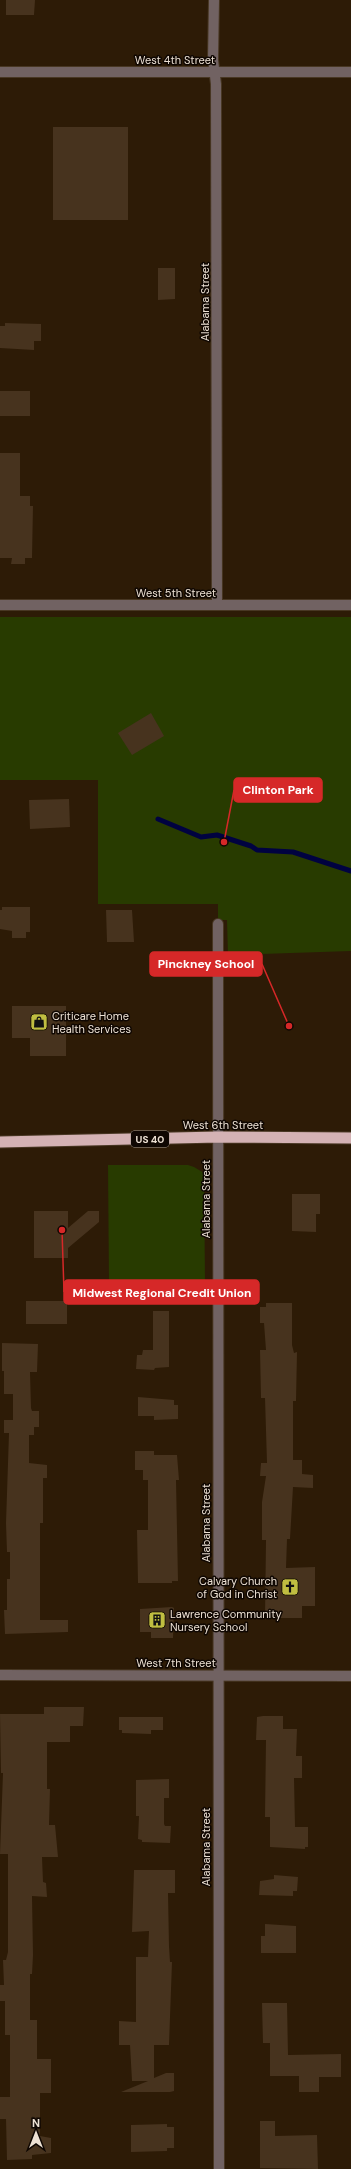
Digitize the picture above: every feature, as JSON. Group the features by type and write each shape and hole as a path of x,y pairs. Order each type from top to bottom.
{"highway":[{"name":"West 6th Street","path":"0,1142 218,1137 351,1138"}],"street":[{"name":"Alabama Street","path":"214,0 213,60 217,605"},
{"name":"West 4th Street","path":"0,72 351,72"},
{"name":"West 5th Street","path":"0,605 351,605"},
{"name":"Alabama Street","path":"218,924 219,2169"},
{"name":"West 7th Street","path":"0,1675 351,1676"}],"green space":[{"path":"0,617 351,617 351,951 228,955 227,920 218,920 218,904 98,904 98,780 0,780"},
{"path":"108,1165 188,1165 204,1173 205,1284 109,1284"}],"building":[{"path":"6,0 35,0 34,15 6,15"},
{"path":"53,127 128,127 128,220 53,220"},
{"path":"158,268 175,268 175,299 158,300"},
{"path":"5,323 41,324 41,341 34,341 34,350 0,348 0,326 5,326"},
{"path":"0,391 30,391 30,416 0,416"},
{"path":"0,453 20,453 20,496 30,496 30,506 33,506 32,558 25,558 25,564 11,564 12,558 0,558"},
{"path":"151,713 164,736 132,755 118,733"},
{"path":"69,799 70,827 30,829 29,800"},
{"path":"2,907 30,907 30,932 26,932 26,938 12,938 12,931 0,929 0,910 2,910"},
{"path":"106,910 132,910 134,942 107,942"},
{"name":"Criticare Home Health Services","path":"12,1006 66,1006 66,1056 30,1056 30,1038 12,1038"},
{"path":"292,1194 320,1194 320,1214 316,1214 316,1232 292,1231"},
{"path":"34,1211 68,1211 68,1228 88,1211 99,1211 99,1222 68,1248 68,1258 34,1258"},
{"path":"26,1301 67,1301 67,1324 26,1324"},
{"path":"266,1303 292,1303 292,1345 294,1353 297,1352 296,1401 293,1401 293,1460 302,1460 302,1474 313,1475 313,1488 293,1487 290,1539 287,1539 286,1568 315,1567 315,1606 302,1606 302,1618 265,1618 266,1540 262,1540 262,1502 266,1476 260,1476 261,1463 267,1463 265,1398 261,1398 260,1350 266,1350 264,1323 260,1323 260,1307 266,1307"},
{"path":"153,1311 169,1311 169,1367 155,1368 154,1370 136,1369 137,1355 142,1355 143,1350 153,1350"},
{"path":"2,1343 38,1344 37,1372 30,1372 31,1408 32,1411 39,1411 39,1427 34,1427 34,1435 29,1435 29,1463 47,1465 47,1478 43,1478 43,1523 40,1523 40,1620 68,1620 68,1632 5,1634 4,1610 7,1610 7,1579 10,1579 10,1552 7,1552 6,1523 9,1433 4,1433 4,1420 13,1420 13,1394 4,1394"},
{"path":"138,1397 174,1400 174,1405 178,1405 178,1419 154,1420 154,1416 138,1416"},
{"path":"135,1451 154,1451 154,1455 177,1455 179,1480 176,1480 178,1581 172,1581 172,1583 138,1583 137,1530 148,1530 148,1480 143,1480 143,1470 135,1470"},
{"name":"Lawrence Community Nursery School","path":"174,1608 173,1638 151,1638 151,1632 140,1632 140,1609"},
{"path":"44,1707 84,1707 83,1726 70,1726 70,1742 47,1742 47,1789 50,1789 49,1825 55,1825 58,1857 42,1857 43,1882 46,1883 47,1897 32,1896 33,1955 32,1974 30,1974 30,2020 37,2020 37,2059 51,2059 51,2093 40,2093 40,2136 51,2138 51,2153 32,2155 32,2159 7,2160 6,2119 0,2119 0,2097 10,2097 10,2035 5,2035 5,2001 0,2001 0,1985 4,1985 3,1960 6,1960 8,1952 8,1854 0,1854 3,1773 1,1773 0,1714 44,1714"},
{"path":"283,1716 283,1729 297,1729 296,1756 302,1756 302,1778 294,1778 295,1827 308,1827 308,1847 305,1847 305,1849 270,1847 270,1817 265,1817 266,1740 256,1740 257,1717"},
{"path":"119,1717 163,1717 163,1730 151,1730 151,1734 122,1733 122,1730 119,1730"},
{"path":"169,1779 169,1798 164,1798 164,1824 165,1826 171,1826 170,1843 142,1842 142,1840 138,1839 139,1816 136,1816 136,1780"},
{"path":"134,1870 175,1870 175,1893 168,1893 169,1946 170,1962 172,1962 169,2045 154,2045 154,2078 166,2073 174,2073 174,2091 170,2092 121,2092 148,2081 132,2081 130,2045 119,2045 119,2021 136,2022 136,1957 148,1957 149,1931 132,1932"},
{"path":"274,1875 298,1877 297,1891 293,1891 293,1896 259,1895 260,1881 274,1879"},
{"path":"265,1924 296,1926 296,1953 261,1953 261,1936 265,1936"},
{"path":"262,2003 287,2003 288,2055 341,2054 341,2077 319,2077 319,2092 299,2092 299,2076 270,2076 270,2043 263,2043"},
{"path":"260,2121 275,2121 275,2136 317,2135 318,2169 260,2168"},
{"path":"167,2124 167,2127 174,2127 174,2148 167,2148 167,2151 131,2152 131,2125"}],"waterway":[{"path":"158,819 201,837 217,835 251,846 257,850 293,852 351,871"}],"place":[{"name":"Clinton Park","path":"224,842"},
{"name":"Criticare Home Health Services","path":"39,1022"},
{"name":"Pinckney School","path":"289,1026"},
{"name":"Midwest Regional Credit Union","path":"62,1230"},
{"name":"Calvary Church of God in Christ","path":"290,1587"},
{"name":"Lawrence Community Nursery School","path":"157,1620"}]}
